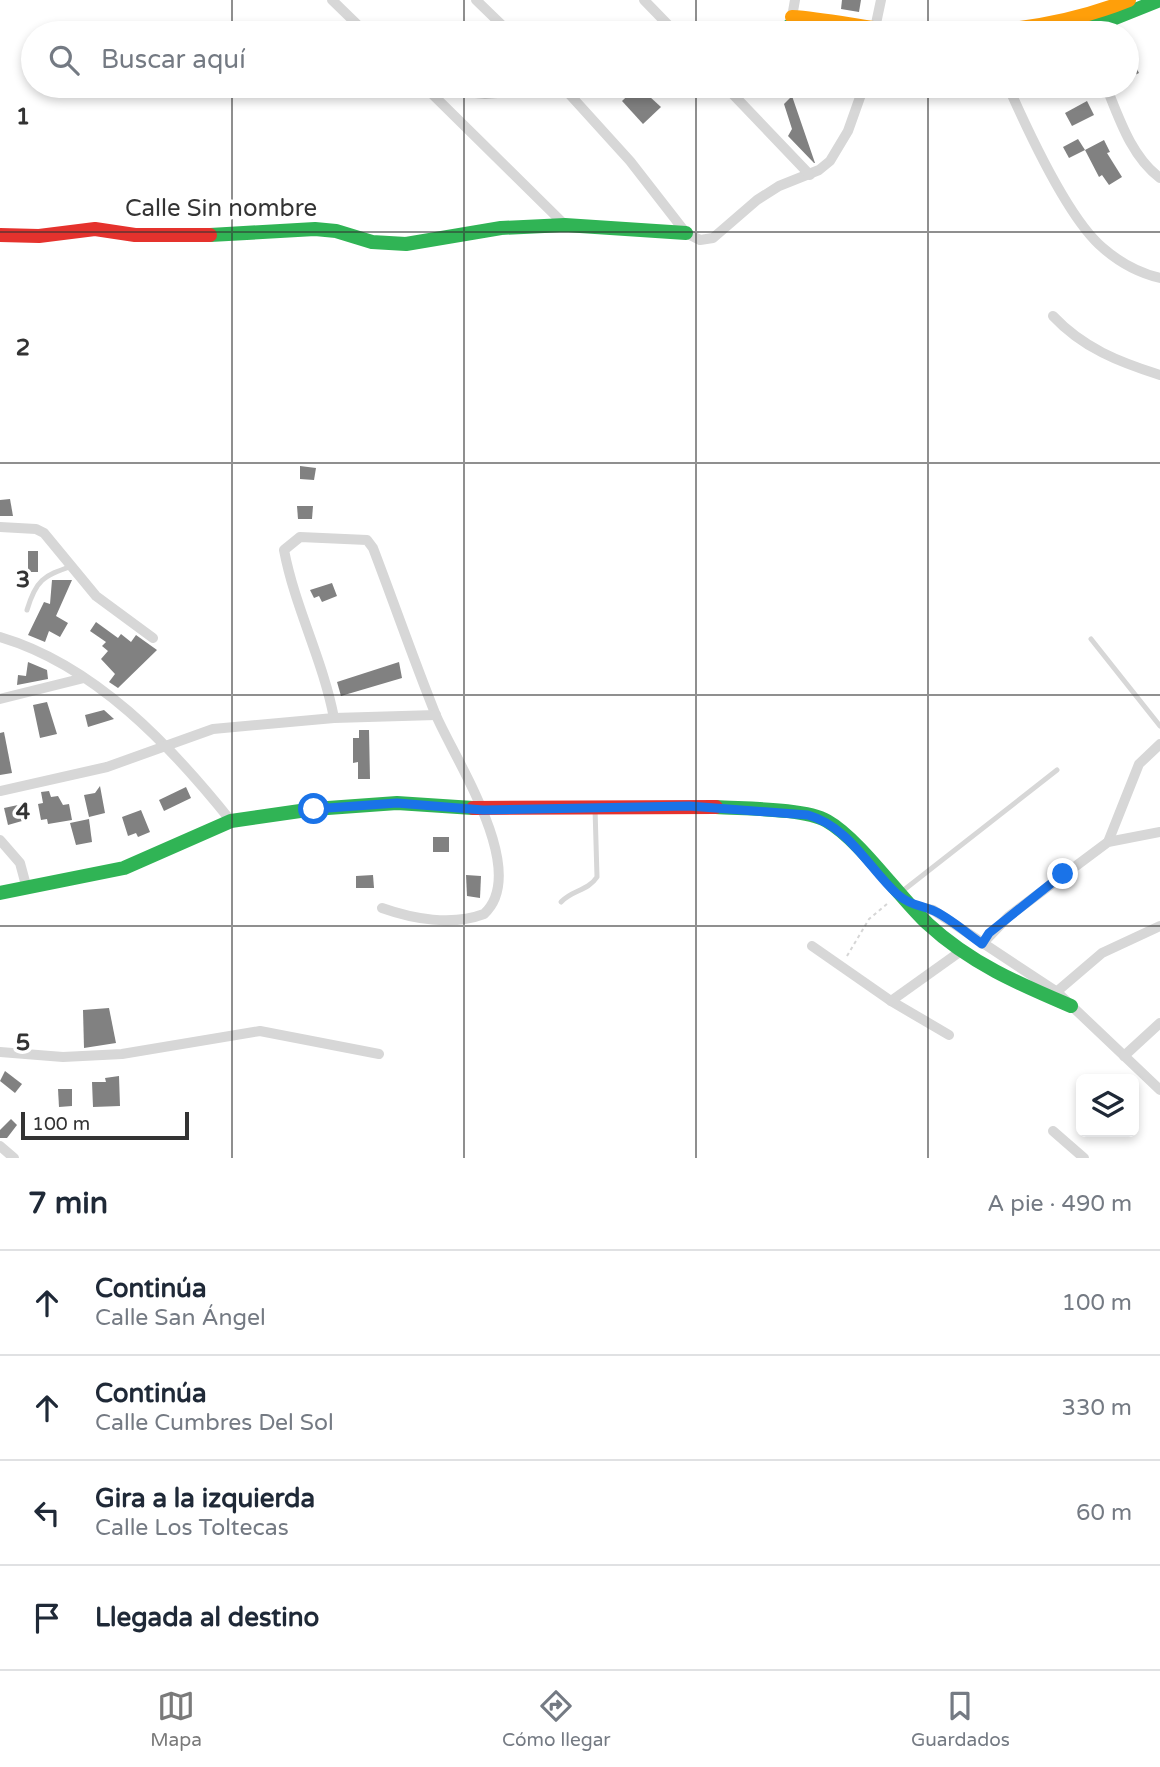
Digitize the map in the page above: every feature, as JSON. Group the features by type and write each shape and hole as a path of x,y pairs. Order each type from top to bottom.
{"street":[{"path":"332,0 354,21"},
{"path":"476,0 498,21"},
{"path":"644,0 664,21"},
{"path":"790,21 795,0"},
{"path":"877,21 881,0"},
{"path":"1062,21 1080,18 1129,0"},
{"path":"1108,21 1160,0"},
{"path":"436,98 565,225"},
{"path":"574,98 630,161 686,233 700,240 713,238 757,200 779,186 810,175 830,161 840,147 859,98"},
{"path":"736,98 810,175"},
{"path":"1014,98 1069,205 1101,247 1138,271 1160,278"},
{"path":"1111,98 1132,146 1151,171 1160,178"},
{"name":"Calle Sin nombre","path":"0,235 39,236 95,229 135,235 247,235 315,229 335,231 372,242 405,244 500,228 565,225 686,233"},
{"path":"1053,316 1091,347 1133,367 1160,375"},
{"path":"0,527 36,529 52,541 96,596 153,638"},
{"path":"334,718 326,677 291,588 284,550 300,537 367,540 436,715 483,810 496,864 498,887 491,907 473,918 413,918 382,908"},
{"path":"0,637 84,678 132,714 203,786 230,821"},
{"path":"0,699 84,678"},
{"path":"0,792 107,767 163,744 213,729 334,718 436,715"},
{"path":"1108,842 1133,775 1139,764 1160,744"},
{"path":"0,893 124,868 230,821 314,809 397,803 483,810 702,806 780,811 817,818 842,834 898,895 913,905 928,924 961,951 1000,976 1053,995"},
{"path":"982,944 1009,916 1108,842 1160,832"},
{"path":"0,840 20,863 27,889"},
{"path":"913,905 933,910 1071,1006 1160,1090"},
{"path":"1053,995 1102,953 1160,926"},
{"path":"812,946 891,1001 949,1035"},
{"path":"891,1001 961,951"},
{"path":"1124,1056 1160,1023"},
{"path":"0,1052 63,1057 122,1054 260,1031 379,1054"},
{"path":"1053,1132 1084,1158"},
{"path":"0,1146 14,1158"}],"lane":[{"path":"27,610 34,588 47,575 72,566"},
{"path":"1091,639 1160,726"},
{"path":"898,895 1057,769"},
{"path":"561,902 566,896 592,886 597,877 595,808"}],"path":[{"path":"841,965 869,919 898,895"}],"building":[{"path":"842,0 861,0 859,12 841,9"},
{"path":"625,98 651,98 661,107 643,124 622,101"},
{"path":"793,98 815,163 788,136 792,129 784,104"},
{"path":"1087,101 1094,115 1072,126 1065,113"},
{"path":"1078,139 1085,150 1069,158 1063,147"},
{"path":"1104,140 1110,152 1107,153 1122,177 1109,185 1102,175 1099,177 1085,150"},
{"path":"300,466 316,468 314,480 300,479"},
{"path":"10,499 13,516 0,516 0,500"},
{"path":"297,506 313,506 312,519 298,519"},
{"path":"28,551 38,551 38,572 28,572"},
{"path":"52,580 72,580 56,616 68,623 60,637 49,631 45,642 28,635 44,602 50,604"},
{"path":"332,583 337,596 322,602 319,596 314,598 310,590"},
{"path":"96,622 118,638 121,634 131,642 136,635 157,650 118,688 109,682 115,674 101,659 108,651 102,646 106,642 90,631"},
{"path":"28,662 47,670 48,679 17,685 18,675 26,676"},
{"path":"399,662 402,678 341,696 337,682"},
{"path":"47,702 57,734 40,738 33,705"},
{"path":"104,710 114,719 88,727 85,715"},
{"path":"359,730 369,730 370,779 358,779 358,762 353,763 353,738 359,738"},
{"path":"4,732 12,773 0,775 0,733"},
{"path":"100,786 105,813 89,817 84,795 95,793"},
{"path":"186,787 191,798 164,811 159,800"},
{"path":"49,791 51,797 58,796 63,805 69,804 72,820 48,824 47,819 41,820 38,804 43,803 41,792"},
{"path":"18,805 22,821 8,825 4,808"},
{"path":"141,810 150,832 138,837 136,833 128,836 122,817"},
{"path":"89,819 92,842 76,845 70,823"},
{"path":"433,837 449,837 449,852 433,852"},
{"path":"373,875 374,888 356,888 356,876"},
{"path":"466,875 481,876 480,898 467,896"},
{"path":"109,1008 116,1043 84,1048 83,1010"},
{"path":"5,1071 22,1084 15,1093 0,1081"},
{"path":"119,1076 120,1106 93,1107 92,1082 106,1082 105,1078"},
{"path":"58,1089 72,1089 72,1106 59,1107"},
{"path":"11,1119 17,1125 7,1138 0,1138 0,1130"}],"traffic: fast":[{"path":"1108,21 1160,0"},
{"path":"210,235 315,229 336,231 372,242 406,244 501,228 565,225 686,233"},
{"path":"0,893 124,868 231,821 314,809 397,803 473,808"},
{"path":"716,807 789,811 827,821 852,841 917,913 944,938 996,971 1071,1006"}],"traffic: slow":[{"path":"1059,21 1129,0"},
{"path":"792,17 826,21"}],"traffic: jam":[{"path":"0,235 39,236 95,229 135,235 210,235"},
{"path":"473,808 716,807"}],"route":[{"path":"314,809 397,803 483,810 689,806 808,815 826,820 842,834 898,895 913,905 933,910 982,944 989,933 1063,874"}]}
